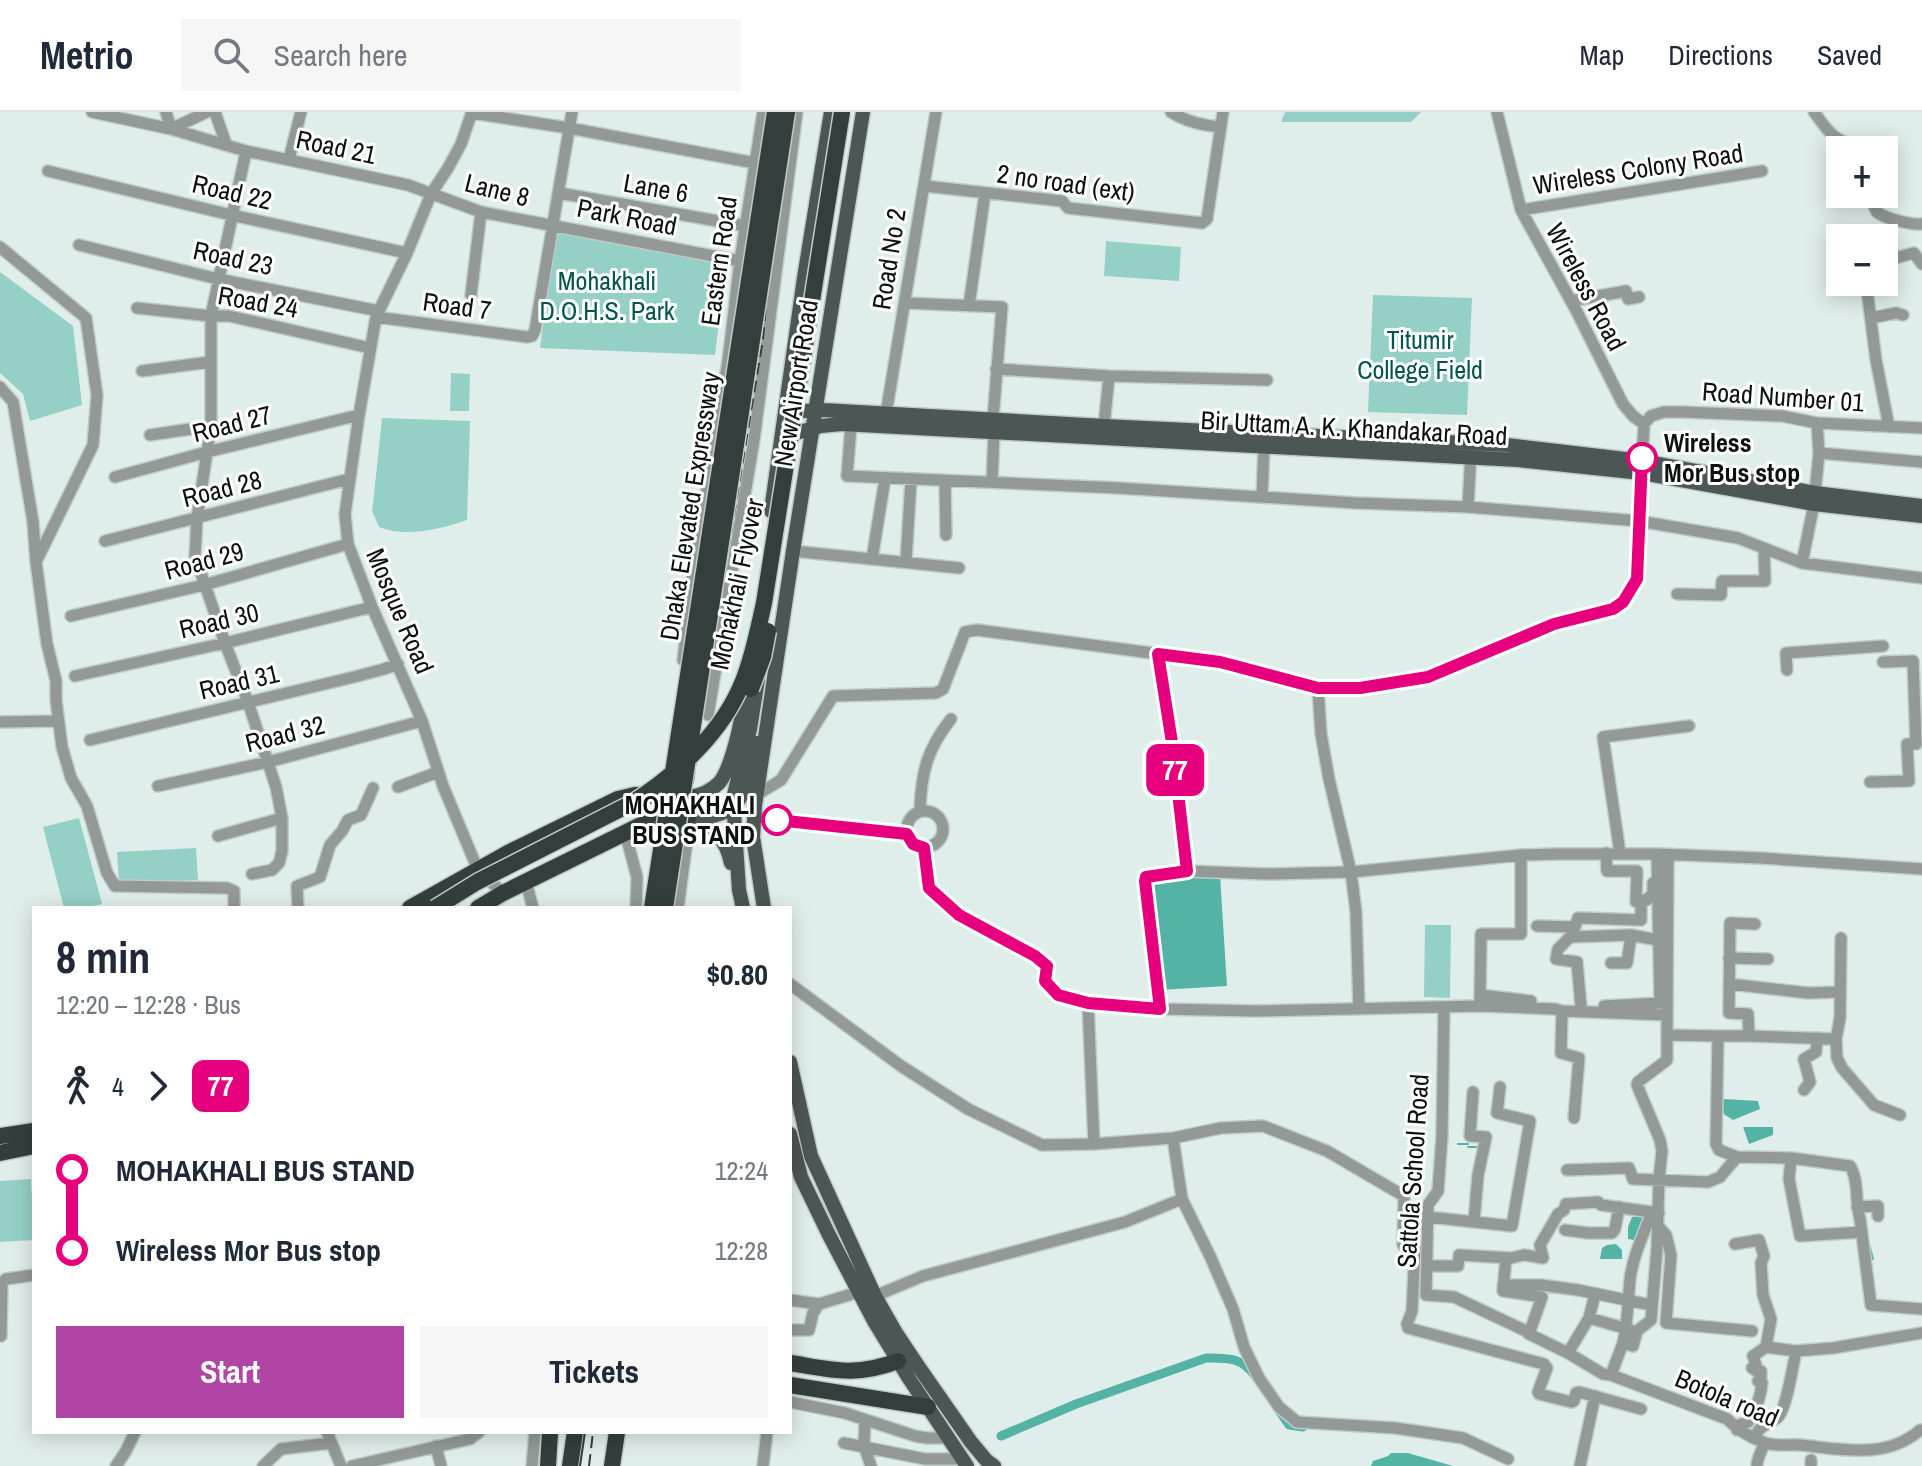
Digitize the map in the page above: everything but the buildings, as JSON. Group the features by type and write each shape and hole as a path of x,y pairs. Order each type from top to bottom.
{"highway":[{"name":"Dhaka Elevated Expressway","path":"665,906 775,112"},
{"name":"Dhaka Elevated Expressway","path":"665,906 787,112"},
{"name":"Mohakhali Flyover","path":"438,906 477,882 632,803 653,789 700,746 736,696 755,643 764,603 842,112"},
{"name":"Mohakhali Flyover","path":"456,906 628,816 668,790 711,750 748,695 763,657 774,606 852,112"},
{"path":"414,906 535,839 618,799 635,795 683,797"},
{"path":"481,906 625,832 655,820 685,818"},
{"path":"0,1136 32,1131"},
{"path":"0,1153 32,1146"},
{"path":"792,1363 842,1372 876,1369 898,1361"},
{"path":"792,1385 928,1407"},
{"path":"548,1466 550,1434"},
{"path":"568,1466 573,1434"},
{"path":"581,1466 585,1434"},
{"path":"609,1466 614,1434"}],"main road":[{"name":"New Airport Road","path":"761,578 831,112"},
{"name":"New Airport Road","path":"764,906 754,849 756,805 863,112"},
{"name":"Bir Uttam A. K. Khandakar Road","path":"785,412 816,409 1264,446 1471,450 1519,446 1922,516"},
{"name":"Bir Uttam A. K. Khandakar Road","path":"782,437 833,424 1104,426 1471,450"},
{"name":"Bir Uttam A. K. Khandakar Road","path":"1814,498 1922,506"},
{"path":"683,797 710,790 719,783 727,769 746,691 761,578"},
{"path":"739,890 734,791 756,691 761,578"},
{"path":"685,818 712,816 733,807 741,799 763,717 770,673 779,650"},
{"path":"685,818 716,832 722,839 743,906"},
{"path":"792,1071 811,1156 875,1296 896,1333 971,1442 994,1466"},
{"path":"792,1142 801,1177 859,1292 898,1361 965,1463"}],"street":[{"name":"Road 21","path":"92,112 171,129 246,151 408,185 431,194"},
{"path":"166,112 171,129 207,112"},
{"path":"215,112 226,144"},
{"path":"289,159 301,112"},
{"path":"472,112 755,163"},
{"name":"Mosque Road","path":"472,112 461,144 431,194 377,314 345,514 348,544 422,721 438,772 478,870 503,893"},
{"path":"552,226 572,112"},
{"name":"Eastern Road","path":"683,797 680,690 697,538 728,361 763,112"},
{"path":"708,715 754,440 797,112"},
{"name":"Road No 2","path":"886,414 936,112"},
{"path":"1171,112 1200,125 1221,127 1223,112"},
{"name":"Wireless Road","path":"1497,112 1521,210 1623,404 1644,424"},
{"path":"1814,112 1834,136"},
{"name":"2 no road (ext)","path":"924,186 1062,201 1068,208 1202,223 1207,219 1221,127"},
{"path":"246,151 211,316 211,426 197,518 195,556 268,762 282,818 279,863 272,870 252,874"},
{"name":"Road 22","path":"48,171 407,253"},
{"name":"Wireless Colony Road","path":"1521,210 1762,171"},
{"name":"Lane 6","path":"559,193 746,226"},
{"path":"969,306 985,193"},
{"name":"Lane 8","path":"431,194 481,212 552,226"},
{"path":"1875,208 1879,214 1920,227"},
{"path":"471,295 481,212"},
{"name":"Park Road","path":"552,226 740,261"},
{"name":"Road 7","path":"377,314 478,331 532,336 552,226"},
{"name":"Road 23","path":"79,245 377,314"},
{"path":"0,247 86,318 97,395 93,445 36,562"},
{"path":"1898,257 1914,253 1922,264"},
{"path":"1571,301 1626,291 1628,299 1639,297"},
{"path":"1868,296 1889,427"},
{"path":"905,303 1002,307 996,369 992,482"},
{"name":"Road 24","path":"137,308 229,316 370,348"},
{"path":"1871,318 1896,313 1903,315"},
{"path":"142,371 210,362"},
{"path":"996,369 1109,376 1267,380"},
{"path":"1104,426 1109,376"},
{"path":"0,387 13,402 33,522 47,644 56,681 62,747 71,778 87,806 107,873 115,886 227,888 234,891 234,906"},
{"name":"Road Number 01","path":"1644,424 1651,416 1683,412 1782,416 1817,423 1922,428"},
{"name":"Road 27","path":"115,477 359,415"},
{"path":"1802,563 1819,453 1817,423"},
{"path":"756,805 781,780 833,696 936,693 943,689 965,632 977,630 1220,662 1318,688 1360,688 1428,677 1554,624 1613,609 1623,602 1637,579 1644,424"},
{"path":"851,425 847,476 1468,507 1639,521 1738,538 1802,563 1922,578"},
{"path":"150,435 211,426"},
{"path":"1262,497 1264,446"},
{"path":"1468,507 1471,450"},
{"path":"1819,453 1922,462"},
{"name":"Road 28","path":"105,541 349,479"},
{"path":"872,559 885,479"},
{"path":"906,561 911,480"},
{"path":"945,481 946,535"},
{"name":"Road 29","path":"71,616 204,585 348,544"},
{"path":"1677,594 1721,595 1722,581 1765,581 1764,549"},
{"path":"793,551 959,568"},
{"name":"Road 30","path":"75,676 372,607"},
{"path":"1787,670 1786,653 1883,646"},
{"path":"1158,654 1187,871"},
{"path":"1870,782 1909,781 1907,744 1916,744 1918,693 1913,661 1883,662"},
{"name":"Road 31","path":"90,740 398,664"},
{"path":"1318,688 1321,734 1329,779 1351,872 1356,912 1359,1009"},
{"path":"920,811 920,786 933,744 951,719"},
{"path":"0,722 58,721"},
{"name":"Road 32","path":"158,786 268,762 422,721"},
{"path":"1620,853 1603,737 1689,726"},
{"path":"398,787 438,772"},
{"path":"298,906 297,886 320,877 330,845 348,820 361,815 373,788"},
{"path":"756,805 907,834"},
{"path":"920,811 932,811 942,819 944,832 938,842 924,848 913,844 907,834 910,817 920,811"},
{"path":"218,836 282,818"},
{"path":"665,906 685,818"},
{"path":"665,906 685,818"},
{"path":"625,832 637,877 636,906"},
{"path":"924,848 929,888 959,915 1035,956 1047,966 1045,981 1058,995 1088,1003 1160,1009 1256,1011 1444,1008 1480,1000 1581,1007 1660,1003 1658,940 1663,854"},
{"path":"1160,1009 1146,877 1187,871 1266,874 1351,872 1521,855 1606,853 1760,858 1922,869"},
{"path":"1606,853 1607,871 1637,871 1636,902 1649,898 1653,893 1653,883"},
{"path":"1589,1318 1632,1330 1651,1320 1662,1151 1637,1085 1667,1060 1663,854"},
{"path":"1480,1000 1481,934 1521,934 1521,855"},
{"path":"526,882 532,906"},
{"path":"1537,926 1575,927 1578,918 1629,916 1641,920 1641,902"},
{"path":"1749,1036 1748,1014 1729,1013 1730,923 1755,924"},
{"path":"1581,1007 1577,962 1556,959 1558,949 1570,937 1631,935 1658,940"},
{"path":"1611,963 1627,963 1631,935"},
{"path":"1841,938 1837,1058 1874,1105 1900,1115"},
{"path":"1729,958 1768,959"},
{"path":"1729,984 1808,993 1839,992"},
{"path":"792,985 901,1066 968,1109 1042,1145 1173,1138 1221,1128 1263,1126 1327,1151 1403,1194 1403,1245 1415,1248 1412,1311 1408,1328 1544,1364 1547,1368 1539,1394 1571,1402 1579,1392 1641,1409"},
{"path":"1480,1000 1562,1011 1667,1015"},
{"path":"1088,1003 1094,1144"},
{"name":"Sattola School Road","path":"1444,1008 1442,1136 1438,1191 1428,1205 1426,1295 1454,1297 1526,1331 1603,1374 1611,1375"},
{"path":"1562,1011 1561,1053 1579,1058 1574,1118"},
{"path":"1667,1035 1836,1039"},
{"path":"1718,1036 1716,1144 1719,1150 1737,1157 1791,1158 1850,1166 1854,1174 1871,1305 1922,1309"},
{"path":"1804,1090 1810,1082 1804,1059 1816,1052 1817,1038"},
{"path":"1428,1217 1512,1226 1530,1121 1497,1113 1500,1087"},
{"path":"1473,1092 1470,1136 1486,1137 1478,1175 1474,1221"},
{"path":"1173,1138 1182,1199 1233,1309 1244,1347 1259,1378 1279,1407 1297,1422 1395,1428 1463,1438 1508,1459"},
{"path":"1567,1170 1629,1168 1633,1179 1708,1182 1715,1181 1726,1172 1737,1157"},
{"path":"1791,1158 1789,1179 1799,1235 1862,1232"},
{"path":"875,1296 923,1276 1125,1222 1182,1199"},
{"path":"1428,1266 1458,1266 1459,1255 1543,1258 1540,1245 1566,1204 1598,1202 1656,1216 1666,1235 1671,1255 1666,1323 1752,1331"},
{"path":"1857,1207 1878,1206 1878,1216"},
{"path":"1565,1230 1612,1233 1619,1207"},
{"path":"1611,1375 1623,1343 1633,1346 1630,1276 1656,1216"},
{"path":"1735,1244 1759,1240 1764,1256 1761,1263 1763,1295 1771,1319 1766,1347"},
{"path":"1506,1258 1503,1291 1542,1297 1529,1334"},
{"path":"1,1336 2,1283 6,1279 32,1275"},
{"path":"1503,1285 1541,1285 1651,1305"},
{"path":"792,1300 819,1304 859,1292"},
{"path":"1568,1353 1589,1318 1595,1294"},
{"path":"792,1330 809,1330 819,1304"},
{"path":"1737,1430 1739,1425 1748,1422 1757,1406 1762,1383 1758,1381 1761,1371 1752,1368 1756,1365 1753,1356 1766,1347 1796,1351 1833,1348 1922,1333"},
{"path":"1757,1466 1757,1457 1763,1451 1758,1428 1779,1415 1790,1384 1796,1351"},
{"name":"Botola road","path":"1611,1375 1727,1419 1737,1430 1760,1440 1855,1451 1880,1450 1909,1439 1920,1430"},
{"path":"1580,1466 1595,1396"},
{"path":"792,1402 845,1413 915,1436 949,1438"},
{"path":"865,1421 864,1446 871,1466"},
{"path":"116,1466 134,1434"},
{"path":"355,1466 470,1439 476,1434"},
{"path":"532,1466 535,1434"},
{"path":"763,1466 767,1434"},
{"path":"263,1466 281,1449 329,1437 341,1466"},
{"path":"844,1443 925,1459 965,1463"},
{"path":"436,1446 441,1466"}],"green space":[{"path":"1285,112 1421,112 1411,122 1281,122"},
{"name":"Mohakhali D.O.H.S. Park","path":"556,232 726,262 715,355 540,348"},
{"path":"1106,241 1181,247 1179,281 1104,276"},
{"path":"0,272 73,326 82,405 30,421 23,394 0,373"},
{"name":"Titumir College Field","path":"1373,295 1472,298 1467,415 1368,412"},
{"path":"451,373 470,374 469,411 450,411"},
{"path":"382,418 470,421 467,520 412,532 379,527 372,511"},
{"path":"79,818 102,904 63,906 43,827"},
{"path":"196,848 198,880 119,883 117,852"},
{"path":"1425,925 1451,925 1450,998 1424,997"},
{"path":"31,1179 32,1240 0,1242 0,1181"}],"shaded area":[{"path":"1220,875 1227,986 1160,990 1153,879"},
{"path":"1725,1099 1758,1101 1760,1109 1733,1120 1719,1108 1720,1102"},
{"path":"1743,1127 1773,1127 1773,1135 1749,1144"},
{"path":"1632,1217 1652,1217 1645,1242 1628,1239"},
{"path":"1616,1244 1622,1250 1622,1259 1600,1259 1602,1248"},
{"path":"1391,1453 1408,1453 1453,1466 1371,1466 1373,1461"}],"waterway":[{"path":"1458,1144 1468,1144"},
{"path":"1468,1147 1479,1147"},
{"path":"1869,1244 1873,1259"},
{"path":"1001,1436 1076,1404 1206,1358 1234,1360 1256,1377"},
{"path":"1278,1409 1289,1425 1303,1427"}],"tram line":[{"path":"665,906 755,338 768,187 781,112"},
{"path":"580,1466 585,1434"}],"railway":[{"path":"673,906 763,339 776,188 789,112"},
{"path":"589,1466 593,1434"}],"bus line":[{"name":"77","path":"777,820 907,834 913,844 924,848 929,888 959,915 1035,956 1047,966 1045,981 1058,995 1088,1003 1160,1009 1145,881 1146,877 1187,871 1158,654 1220,662 1318,688 1360,688 1428,677 1554,624 1613,609 1623,602 1637,579 1642,458"}],"place":[{"name":"Wireless Mor Bus stop","path":"1642,458"},
{"name":"MOHAKHALI BUS STAND","path":"777,820"}]}
